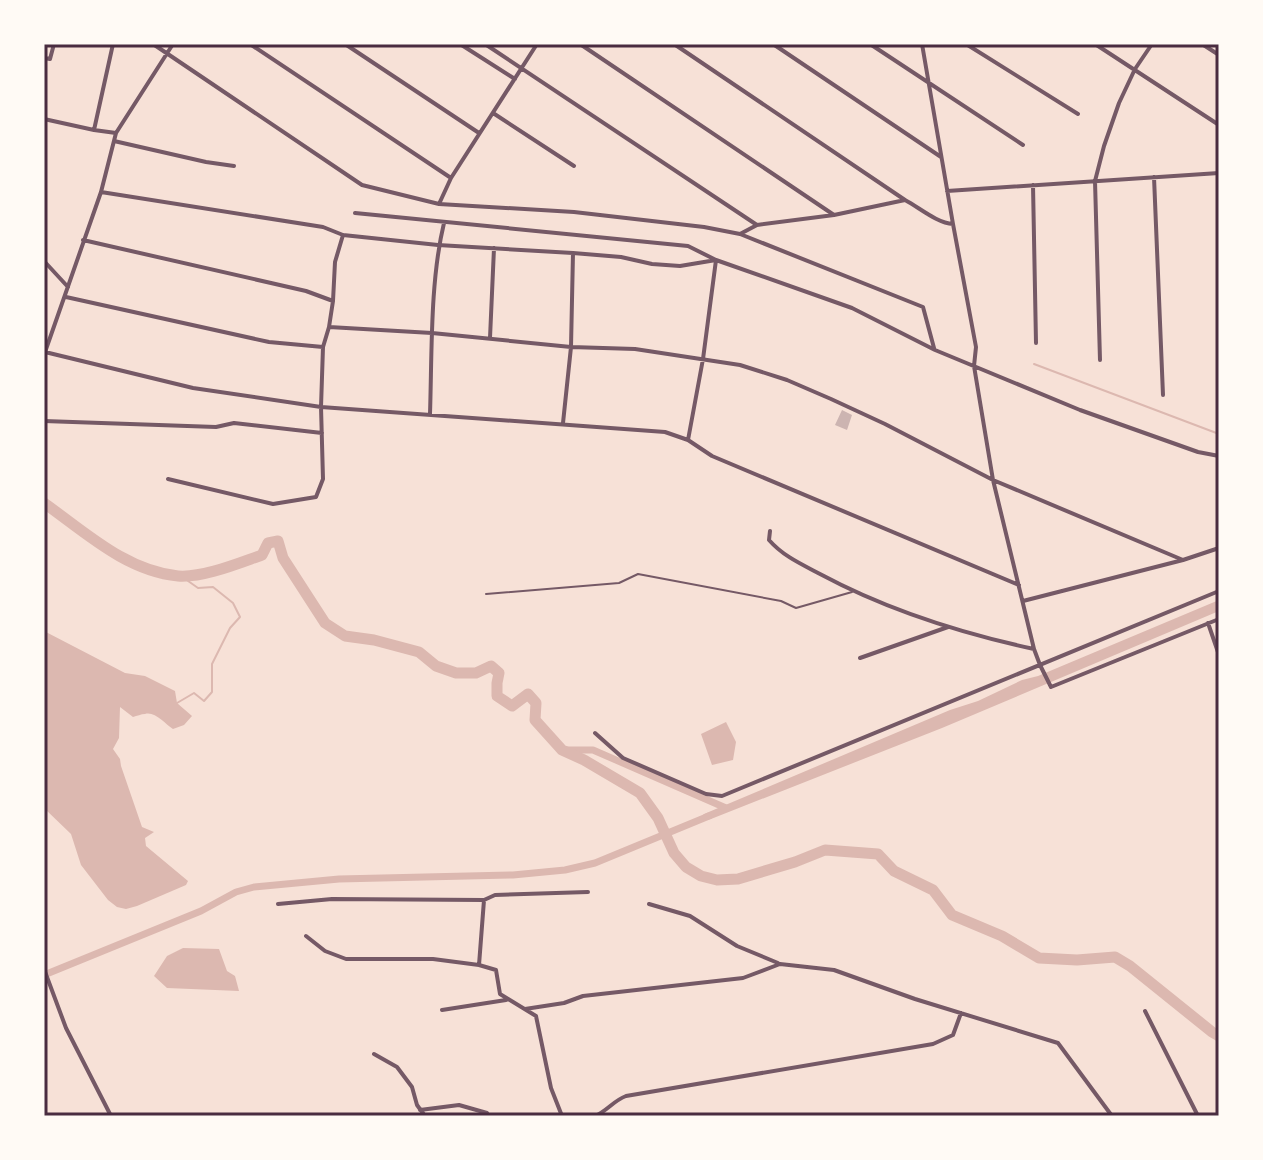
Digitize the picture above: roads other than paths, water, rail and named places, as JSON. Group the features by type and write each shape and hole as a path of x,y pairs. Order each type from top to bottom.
{"street":[{"path":"44,58 50,59 54,44"},
{"path":"94,130 113,44"},
{"path":"153,44 362,185 439,204 574,212 740,234 923,307 935,350"},
{"path":"173,44 116,133 101,192 45,353 193,388 321,407 665,432 688,440 712,456 1019,585"},
{"path":"250,44 451,178"},
{"path":"345,44 479,133"},
{"path":"460,44 515,79"},
{"path":"485,44 757,225"},
{"path":"439,204 451,178 537,44"},
{"path":"580,44 834,215"},
{"path":"674,44 905,200 941,223 953,224"},
{"path":"773,44 941,157"},
{"path":"870,44 1023,145"},
{"path":"922,44 976,347 974,366 993,480 1034,649 1049,684 1051,687 1219,619"},
{"path":"966,44 1078,114"},
{"path":"1095,44 1219,125"},
{"path":"1100,360 1095,181 1119,103 1135,69 1152,44"},
{"path":"1202,44 1219,55"},
{"path":"493,113 574,166"},
{"path":"44,119 116,133"},
{"path":"114,141 234,166"},
{"path":"947,191 1219,173"},
{"path":"1154,177 1163,395"},
{"path":"1033,185 1036,343"},
{"path":"101,192 323,227 343,235 438,245 621,257 680,266 716,260"},
{"path":"740,234 757,225 834,215 905,200"},
{"path":"355,213 688,246 716,260 852,308 935,350 1080,410 1198,452 1219,456"},
{"path":"430,414 438,245 444,223"},
{"path":"168,479 273,504 316,497 323,479 323,347 333,301 335,262 343,235"},
{"path":"83,240 306,291 333,301"},
{"path":"490,338 494,248"},
{"path":"563,423 571,347 573,253"},
{"path":"688,440 716,260"},
{"path":"44,261 68,287"},
{"path":"65,297 269,342 323,347"},
{"path":"329,327 432,333 571,347 635,349 740,365 787,380 885,424 993,480 1183,560"},
{"path":"44,421 216,427 234,423 322,433"},
{"path":"770,531 769,540 779,552 853,592 910,615 1034,649"},
{"path":"1023,601 1219,548"},
{"path":"595,733 623,758 706,794 722,796 1219,591"},
{"path":"1208,623 1219,655"},
{"path":"860,658 949,627"},
{"path":"278,904 332,899 484,900 495,895 588,892"},
{"path":"479,965 484,900"},
{"path":"649,904 690,916 737,946 780,964 834,970 1058,1043 1112,1116"},
{"path":"306,936 325,951 346,959 433,959 496,970 500,994 536,1016 551,1088 562,1116"},
{"path":"525,1009 564,1003 583,996 743,978 780,964"},
{"path":"44,969 66,1028 111,1116"},
{"path":"442,1010 509,1000"},
{"path":"1145,1011 1198,1116"},
{"path":"595,1116 607,1111 615,1100 626,1096 933,1044 953,1035 961,1013"},
{"path":"374,1054 397,1067 412,1087 417,1105 425,1116"},
{"path":"420,1110 459,1105 489,1116"}],"lane":[{"path":"486,594 619,583 638,574 781,601 796,608 853,592"}],"waterway":[{"path":"1034,364 1219,434"},
{"path":"44,503 107,548 159,573 188,576 210,572 262,555 268,543 278,541 283,558 325,623 345,636 419,652 436,666 456,673 476,673 491,666 499,673 497,696 512,706 528,694 536,703 535,720 562,750 640,793 658,818 674,853 686,867 701,876 717,880 738,879 825,850 878,854 894,871 933,890 952,915 1002,936 1039,958 1077,960 1115,957 1219,1036"},
{"path":"177,703 194,693 204,701 212,692 212,664 230,628 240,617 233,603 213,587 198,588 181,576"},
{"path":"562,750 593,750 726,808"},
{"path":"44,975 254,887 339,879 513,875 565,870 595,863 709,816"}]}
